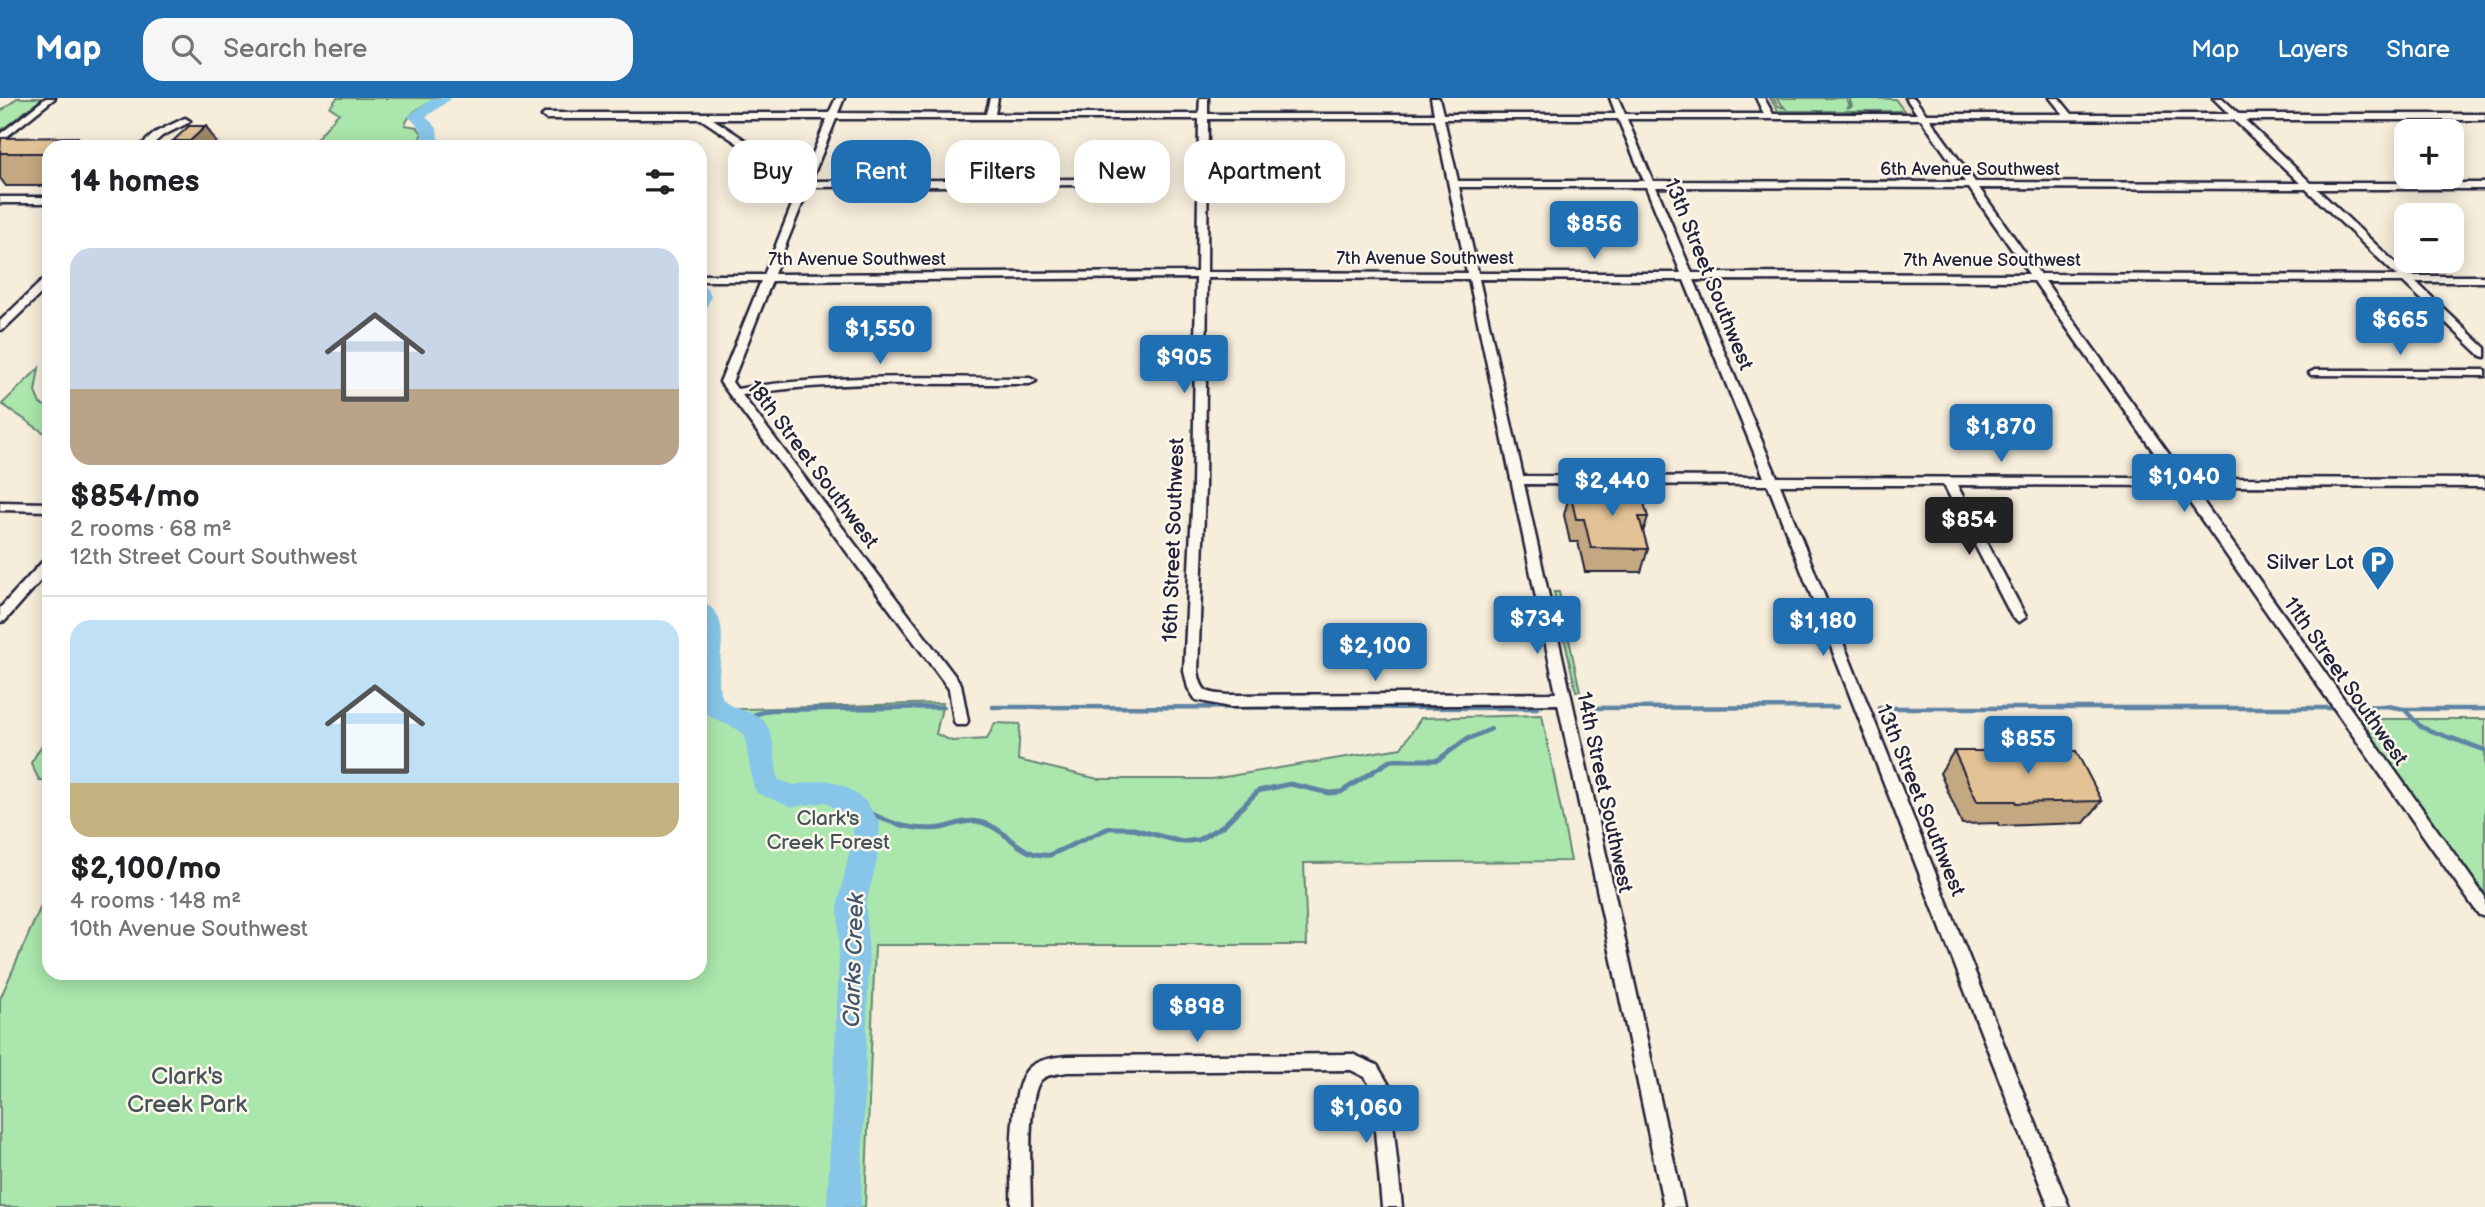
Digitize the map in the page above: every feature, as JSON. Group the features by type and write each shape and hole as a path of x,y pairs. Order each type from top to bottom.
{"street":[{"path":"0,139 51,98"},
{"name":"18th Street Southwest","path":"817,156 840,98"},
{"path":"990,116 994,98"},
{"name":"16th Street Southwest","path":"1204,98 1199,488 1191,671 1194,690 1200,696 1229,701 1563,698"},
{"name":"14th Street Southwest","path":"1436,98 1674,1207"},
{"name":"13th Street Southwest","path":"1614,98 1772,480 2059,1207"},
{"path":"1760,98 1770,116"},
{"name":"11th Street Southwest","path":"1910,98 2485,910"},
{"path":"2054,98 2069,116"},
{"path":"2217,98 2485,354"},
{"path":"546,116 2485,117"},
{"path":"703,116 738,140"},
{"path":"152,140 185,121"},
{"path":"817,184 1074,182"},
{"name":"6th Avenue Southwest","path":"1454,184 2485,186"},
{"path":"0,209 6,200 42,200"},
{"name":"18th Street Southwest","path":"798,203 726,382 956,688 961,721"},
{"name":"7th Avenue Southwest","path":"707,278 1474,276 2485,279"},
{"path":"0,327 42,287"},
{"path":"2315,373 2485,373"},
{"path":"733,393 775,386 856,382 1030,381"},
{"path":"1518,480 2485,483"},
{"path":"1948,481 2020,617"},
{"path":"0,506 42,507"},
{"path":"0,617 42,571"},
{"path":"1021,1207 1024,1107 1028,1084 1032,1077 1045,1068 1067,1065 1352,1062 1367,1068 1377,1079 1381,1095 1392,1207"}],"shaded area":[{"path":"1760,98 1910,98 1922,115 1770,116"}],"green space":[{"path":"17,98 43,98 0,131 0,112"},
{"path":"337,98 438,98 414,112 407,120 405,125 417,127 422,133 419,140 315,140 339,113 330,107"},
{"path":"1770,98 1773,98 1778,106 1785,108 1776,98 1845,98 1850,105 1847,108 1852,106 1849,98 1895,99 1904,111 1778,111"},
{"path":"39,368 35,392 42,405 42,431 2,404"},
{"path":"1554,592 1559,592 1580,691 1576,691"},
{"name":"Clark's Creek Forest","path":"943,703 936,734 952,741 987,739 995,723 1020,724 1018,760 1098,779 1212,779 1401,748 1421,718 1542,715 1571,861 1304,863 1307,945 875,945 865,1207 0,1207 0,999 42,904 42,980 707,980 707,707 710,710"},
{"path":"2359,719 2485,719 2485,896"},
{"path":"42,745 42,780 39,780 31,763"}],"building":[{"path":"189,126 206,126 191,140 174,140"},
{"path":"77,137 73,140 42,140 42,153 0,153 1,138"},
{"path":"1594,485 1610,485 1612,492 1641,492 1648,517 1639,517 1648,549 1591,548 1584,519 1576,519 1570,492 1596,492"},
{"path":"1954,751 2076,751 2102,801 1977,801"}],"waterway":[{"name":"Clarks Creek","path":"430,140 429,128 416,116 444,98"},
{"name":"Clarks Creek","path":"707,620 711,636 707,664"},
{"name":"Clarks Creek","path":"707,687 710,701 720,712 746,721 756,729 766,785 792,796 827,791 835,794 856,809 866,824 863,861 852,904 854,962 844,1207"},
{"path":"2353,707 2387,706 2404,709 2421,727 2456,740"},
{"path":"740,719 770,710 944,707"},
{"path":"993,707 1537,708"},
{"path":"1582,708 1837,707"},
{"path":"1879,708 2332,708"},
{"path":"2405,709 2485,709"},
{"path":"1466,740 1491,729"},
{"path":"843,799 902,826 928,829 967,822 984,823 1031,852 1050,855 1109,828 1130,828 1182,842 1198,840 1224,825 1258,791 1290,784 1329,793 1341,792 1391,760 1438,760 1468,738"},
{"path":"2451,738 2485,750"}],"place":[{"name":"Silver Lot","path":"2378,592"}],"park label":[{"name":"Clark's Creek Park","path":"187,1090"}]}
